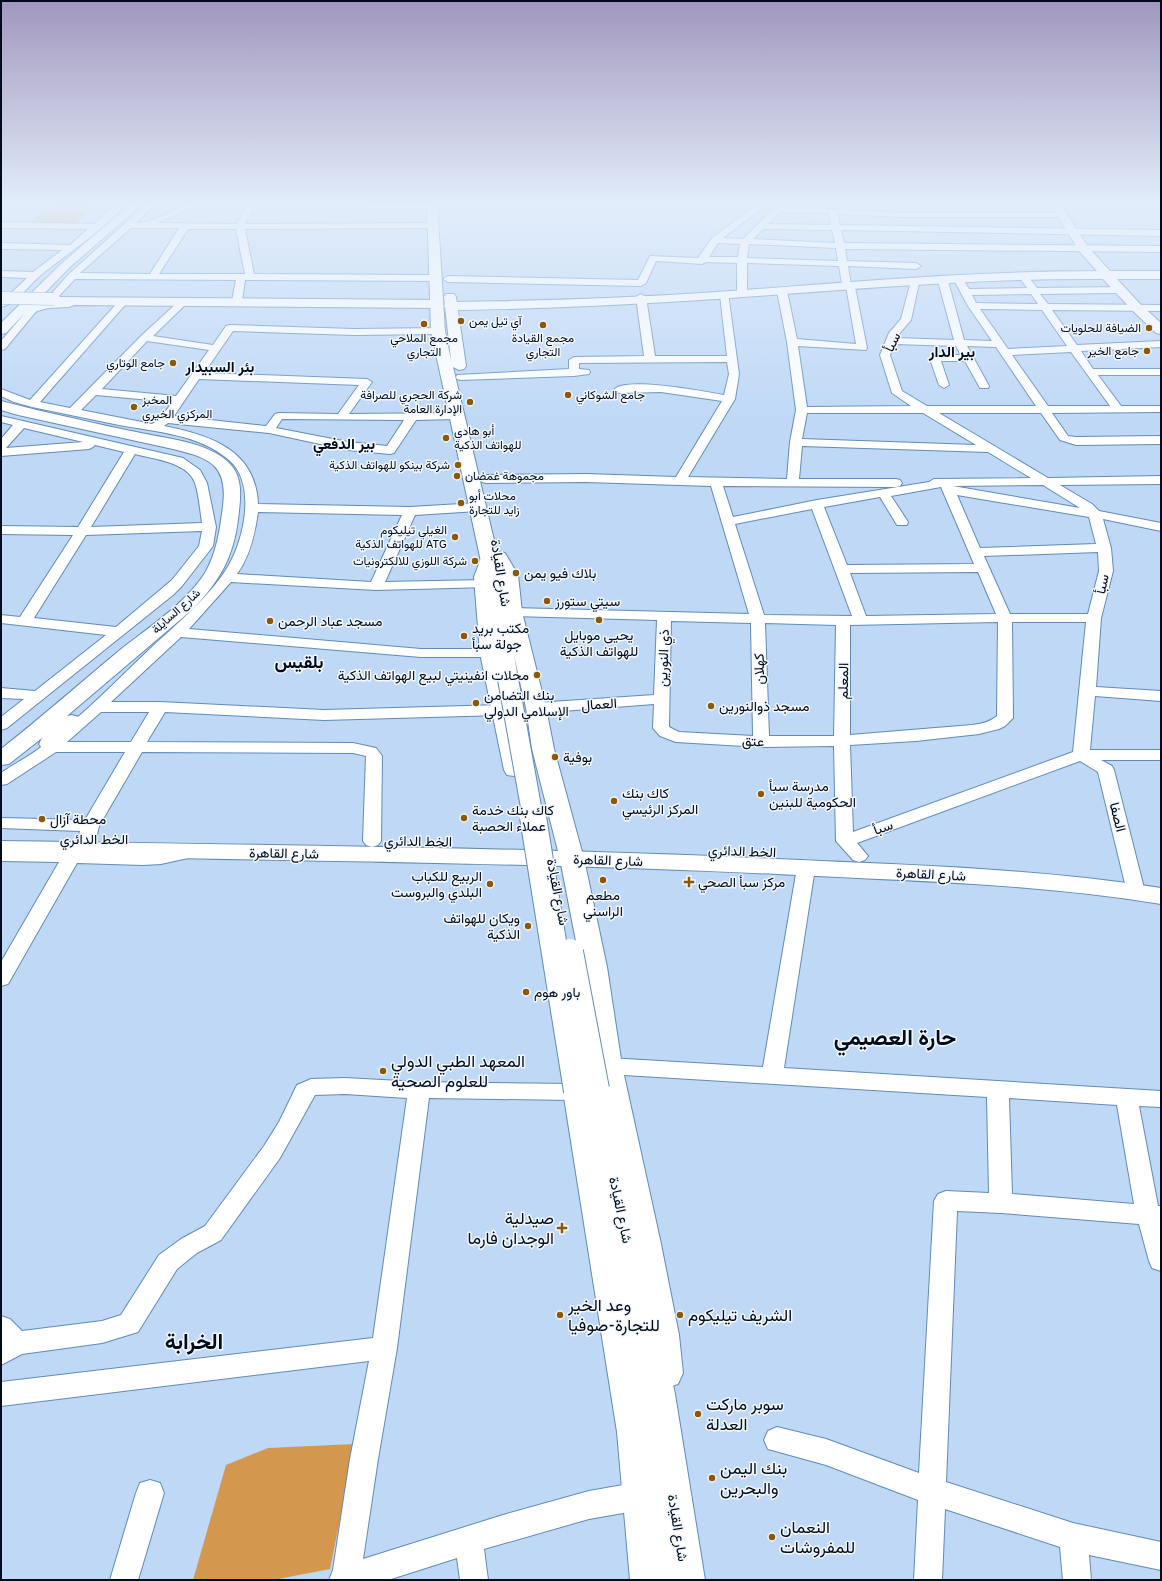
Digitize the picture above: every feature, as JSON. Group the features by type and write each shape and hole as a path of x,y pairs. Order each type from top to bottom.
{"main road":[{"path":"1,330 53,276"},
{"name":"شارع القيادة","path":"448,276 438,331 456,416 478,507 494,557"},
{"path":"641,299 779,287 1024,276"},
{"path":"915,281 1043,276"},
{"path":"1106,276 1137,308 1161,330"},
{"name":"شارع القيادة","path":"435,278 443,303 461,377 468,416 486,479 494,557 542,866 588,1085 657,1386 648,1429 640,1496 649,1580"},
{"path":"44,286 54,298"},
{"path":"3,303 54,298 212,302 443,303 641,299 725,295 779,287"},
{"path":"19,312 35,307 62,302 181,304 237,301 443,303"},
{"name":"شارع السايلة","path":"1,405 198,452 220,464 230,478 232,490 228,540 221,559 211,575 188,604 89,686 46,726 1,759"},
{"path":"494,557 509,575 513,612 536,708 543,749 570,852 594,967 588,1085 550,970 512,751 501,710 490,653 484,577 494,557"},
{"path":"51,747 50,744 52,738 86,706 89,686"},
{"path":"512,751 519,759 528,760 537,757 543,749"},
{"name":"الخط الدائري","path":"1,848 61,848 89,832 372,840 529,850"},
{"name":"الخط الدائري","path":"1,837 61,848"},
{"name":"شارع القاهرة","path":"61,848 191,852 529,850 806,868 1135,885 1161,881"},
{"name":"الخط الدائري","path":"570,852 852,848"},
{"name":"شارع القاهرة","path":"852,848 1015,867 1135,885 1161,896"},
{"path":"550,970 557,965 566,963 581,963 594,967"},
{"name":"شارع القيادة","path":"648,1429 686,1580"}],"street":[{"path":"3,303 34,276"},
{"path":"54,298 72,276 435,278"},
{"path":"237,301 245,276"},
{"path":"448,279 641,283 644,276"},
{"path":"742,276 742,291"},
{"path":"792,342 862,348 864,342 845,276"},
{"name":"سبأ","path":"852,848 1081,755 1094,618 1106,571 1104,548 1096,514 1088,506 1043,481 896,393 884,355 887,342 906,320 915,276"},
{"path":"1024,277 1090,372 1118,409"},
{"path":"959,280 964,292 973,306 1064,438 1068,440 1161,440"},
{"path":"943,281 960,343 984,386"},
{"path":"779,287 792,342 802,410 796,442 793,482"},
{"path":"964,292 1119,290"},
{"path":"680,481 729,400 734,374 725,295"},
{"path":"641,299 650,360"},
{"path":"32,404 122,303"},
{"path":"73,412 144,338 181,304"},
{"path":"973,306 1161,308"},
{"path":"1,347 35,307"},
{"path":"154,428 166,420 230,328 330,332 438,331"},
{"path":"144,338 216,348"},
{"path":"887,342 960,343 1002,348 1073,348 1161,344"},
{"path":"944,384 935,359 968,358"},
{"path":"461,377 574,373 610,369 609,360 732,359"},
{"path":"1090,372 1161,372"},
{"path":"196,376 366,382 341,417"},
{"path":"619,390 634,387 658,388 729,400"},
{"path":"93,391 180,400"},
{"path":"1,392 18,400 32,404 154,428 200,439 218,446 234,458 242,467 248,478 251,508 249,531 235,566 228,578 178,632 97,707 51,747 1,780"},
{"path":"802,410 927,411 1161,409"},
{"path":"269,430 279,416 456,416"},
{"path":"166,420 269,430 348,446 390,450 412,417"},
{"path":"1,419 179,460 196,473 201,483 209,527 206,546 177,583 119,632 1,725"},
{"path":"1,446 20,424"},
{"path":"796,442 990,449"},
{"path":"1,452 107,444"},
{"path":"24,622 132,449"},
{"path":"486,479 586,478 946,486 1161,527"},
{"path":"728,522 817,504 883,493 946,486 1043,481 1161,480"},
{"name":"كهلان","path":"716,482 758,619 761,742"},
{"path":"946,486 1005,618"},
{"path":"883,493 902,522"},
{"path":"817,504 861,621"},
{"path":"251,508 410,511 478,507"},
{"path":"376,586 410,511"},
{"path":"1,530 82,531 209,527"},
{"path":"976,552 1104,548"},
{"path":"842,569 983,568"},
{"path":"228,578 376,586 484,584"},
{"path":"513,612 844,621 1094,618"},
{"name":"ذي النورين","path":"664,616 661,728 666,733"},
{"name":"عتق","path":"666,733 676,737 761,742 842,741 912,737 999,724 1005,718 1005,618"},
{"path":"1,619 119,632"},
{"name":"المعلم","path":"844,621 842,741 852,848"},
{"path":"178,632 421,653 490,653"},
{"path":"1088,691 1161,696"},
{"path":"1,693 39,696"},
{"name":"العمال","path":"536,708 662,699"},
{"path":"97,707 160,707 324,715 501,710"},
{"path":"1,823 89,832 160,707"},
{"path":"51,747 345,748 370,750 374,756 372,840"},
{"path":"1081,755 1161,755"},
{"name":"الصفا","path":"1081,755 1106,770 1135,885"},
{"path":"1,855 61,848"},
{"path":"1,979 61,848"},
{"path":"772,1076 806,868"},
{"path":"6,1341 102,1332 129,1324 168,1262 189,1246 213,1233 272,1152 288,1126 305,1091 311,1087 345,1086 419,1090 588,1085 772,1076 1161,1099"},
{"path":"998,1089 1001,1203"},
{"path":"419,1090 384,1348 364,1459 345,1580 469,1540 589,1505 640,1496"},
{"path":"1126,1097 1155,1216 1161,1261"},
{"path":"928,1580 931,1491 946,1200 1001,1203 1155,1216"},
{"path":"1,1394 384,1348"},
{"path":"776,1440 826,1452 931,1491 1073,1537 1161,1556"},
{"path":"124,1580 150,1493"},
{"path":"1073,1537 1077,1580"},
{"path":"469,1540 474,1580"}],"shaded area":[{"path":"355,1444 330,1569 273,1580 193,1580 226,1465 268,1448"}],"place":[{"name":"آي تيل يمن","path":"461,321"},
{"name":"مجمع الملاحي التجاري","path":"424,324"},
{"name":"مجمع القيادة التجاري","path":"543,325"},
{"name":"الضيافة للحلويات","path":"1149,328"},
{"name":"جامع الخير","path":"1147,351"},
{"name":"جامع الوتاري","path":"173,363"},
{"name":"جامع الشوكاني","path":"568,395"},
{"name":"شركة الحجري للصرافة الإدارة العامة","path":"470,402"},
{"name":"المخبز المركزي الخيري","path":"134,407"},
{"name":"أبو هادي للهواتف الذكية","path":"446,438"},
{"name":"شركة بينكو للهواتف الذكية","path":"458,465"},
{"name":"مجموهة غمضان","path":"457,476"},
{"name":"محلات أبو زايد للتجارة","path":"461,503"},
{"name":"الغيلي تيليكوم للهواتف الذكية ATG","path":"455,537"},
{"name":"شركة اللوزي للالكترونيات","path":"475,561"},
{"name":"بلاك فيو يمن","path":"516,573"},
{"name":"سيتي ستورز","path":"547,601"},
{"name":"يحيى موبايل للهواتف الذكية","path":"599,620"},
{"name":"مسجد عباد الرحمن","path":"270,621"},
{"name":"مكتب بريد جولة سبأ","path":"464,636"},
{"name":"محلات انفينيتي لبيع الهواتف الذكية","path":"537,675"},
{"name":"بنك التضامن الإسلامي الدولي","path":"476,703"},
{"name":"مسجد ذوالنورين","path":"711,706"},
{"name":"بوفية","path":"555,757"},
{"name":"مدرسة سبأ الحكومية للبنين","path":"761,794"},
{"name":"كاك بنك المركز الرئيسي","path":"614,801"},
{"name":"كاك بنك خدمة عملاء الحصبة","path":"464,818"},
{"name":"محطة آزال","path":"42,819"},
{"name":"مطعم الراسني","path":"603,880"},
{"name":"مركز سبأ الصحي","path":"689,882"},
{"name":"الربيع للكباب البلدي والبروست","path":"490,884"},
{"name":"ويكان للهواتف الذكية","path":"528,926"},
{"name":"باور هوم","path":"526,992"},
{"name":"المعهد الطبي الدولي للعلوم الصحية","path":"383,1071"},
{"name":"صيدلية الوجدان فارما","path":"562,1228"},
{"name":"وعد الخير للتجارة-صوفيا","path":"560,1315"},
{"name":"الشريف تيليكوم","path":"680,1315"},
{"name":"سوبر ماركت العدلة","path":"698,1414"},
{"name":"بنك اليمن والبحرين","path":"712,1478"},
{"name":"النعمان للمفروشات","path":"772,1537"}],"district":[{"name":"بير الدار","path":"952,352"},
{"name":"بئر السبيدار","path":"220,367"},
{"name":"بير الدفعي","path":"344,444"},
{"name":"بلقيس","path":"299,662"},
{"name":"حارة العصيمي","path":"895,1037"},
{"name":"الخرابة","path":"194,1341"}]}
